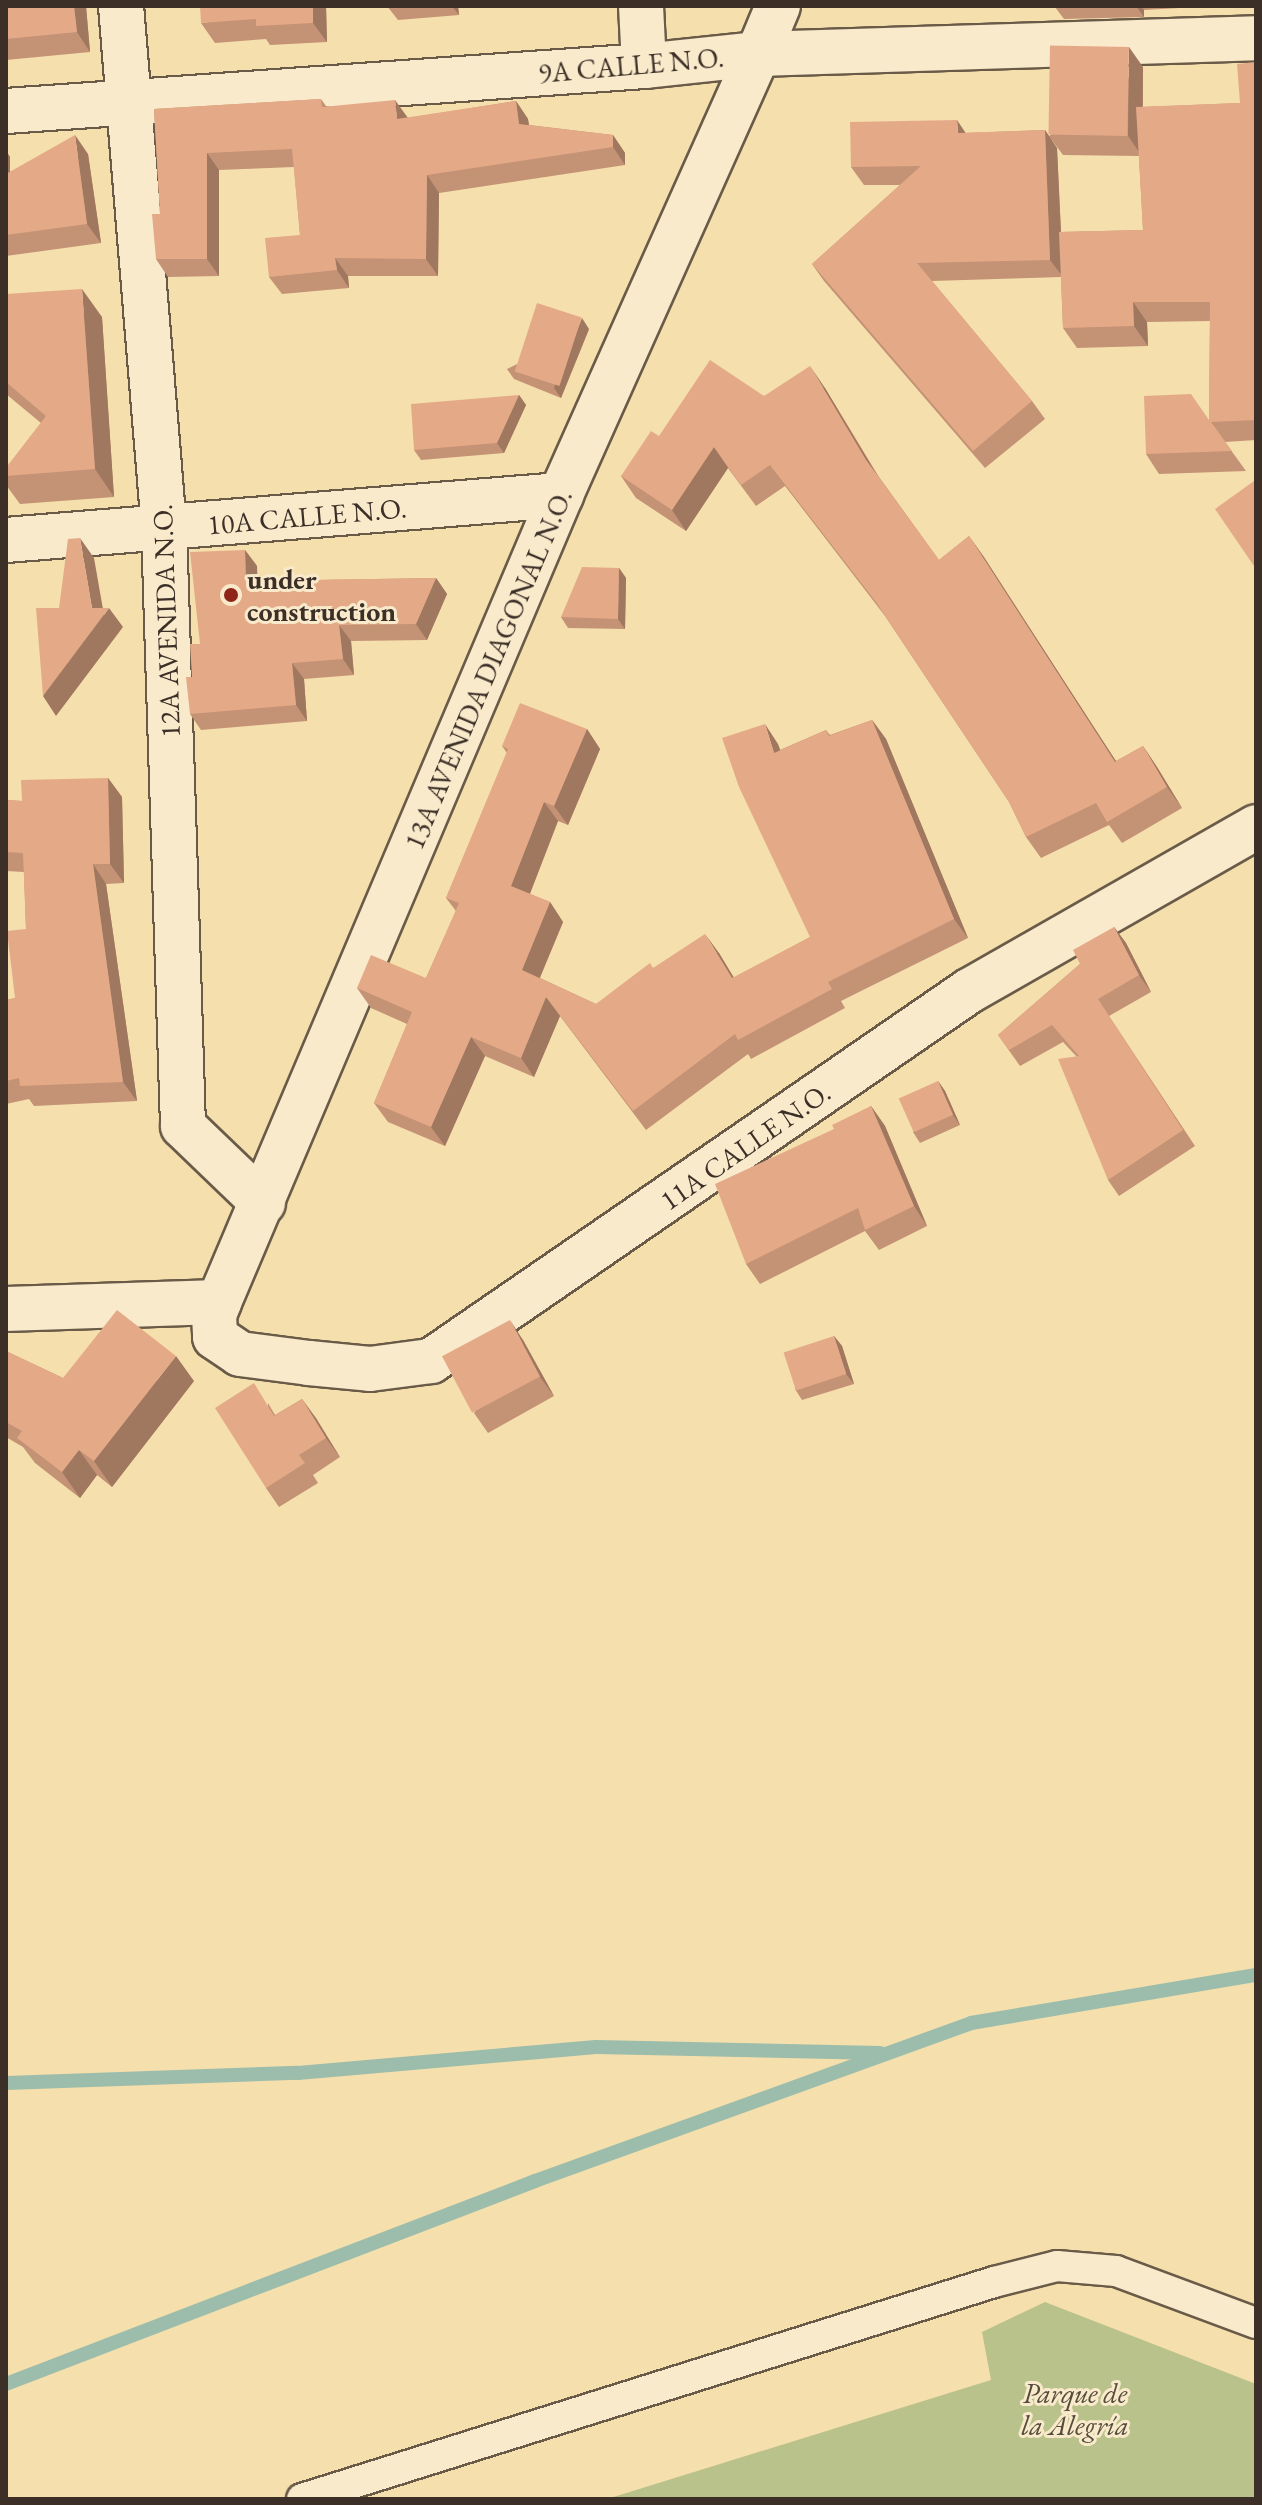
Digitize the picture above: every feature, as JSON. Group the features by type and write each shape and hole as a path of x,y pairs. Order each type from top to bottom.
{"street":[{"name":"12A AVENIDA N.O.","path":"121,6 164,528 183,1126 263,1203"},
{"path":"641,6 644,66"},
{"name":"13A AVENIDA DIAGONAL N.O.","path":"217,1319 561,495 778,6"},
{"name":"9A CALLE N.O.","path":"6,111 644,66 758,54 1256,38"},
{"name":"10A CALLE N.O.","path":"6,540 561,495"},
{"name":"11A CALLE N.O.","path":"6,1309 217,1319 240,1354 309,1363 370,1369 431,1361 969,991 1256,827"}],"lane":[{"path":"302,2499 994,2282 1057,2266 1116,2271 1256,2323"}],"green space":[{"name":"Parque de la Alegría","path":"1045,2302 1256,2384 1256,2499 607,2499 991,2380 982,2332"}],"building":[{"path":"6,6 74,6 77,32 6,39"},
{"path":"200,6 313,6 313,23 256,26 256,19 201,23"},
{"path":"1050,46 1129,47 1127,136 1048,135"},
{"path":"1256,62 1256,420 1211,422 1232,451 1146,454 1144,396 1191,394 1209,420 1210,302 1133,302 1134,326 1063,328 1059,232 1143,230 1136,107 1240,103 1237,64"},
{"path":"321,99 322,107 395,100 397,119 516,101 519,124 613,135 613,147 427,175 426,259 335,258 337,270 269,277 265,238 300,235 292,149 207,153 207,259 156,259 152,214 160,214 154,109"},
{"path":"957,120 958,133 1045,130 1050,260 917,263 1032,401 973,451 812,264 921,166 851,167 850,122"},
{"path":"75,135 87,224 6,235 6,174"},
{"path":"82,289 95,469 6,476 6,468 46,416 6,382 6,294"},
{"path":"537,303 582,318 559,386 515,371"},
{"path":"710,360 764,396 810,366 866,460 939,560 969,536 1115,762 1143,746 1167,787 1107,822 1096,803 1026,837 1009,802 876,602 770,465 741,485 714,447 672,510 621,476 651,431 659,436"},
{"path":"519,395 497,443 414,450 411,404"},
{"path":"1254,481 1256,484 1256,569 1215,509"},
{"path":"80,538 92,608 109,608 43,696 36,608 59,608 68,539"},
{"path":"245,550 246,581 436,578 416,624 339,625 343,659 292,663 296,705 190,714 186,677 192,677 190,644 200,644 190,552"},
{"path":"582,567 619,568 618,619 561,617"},
{"path":"520,703 587,729 554,806 544,802 511,886 550,902 522,970 596,1004 650,963 653,968 705,934 732,978 810,937 739,787 722,738 765,724 774,753 826,730 829,736 872,720 954,919 828,982 832,989 738,1040 735,1034 633,1111 546,997 521,1058 471,1037 431,1127 374,1103 412,1012 357,988 371,955 426,978 459,903 446,898 508,749 502,746"},
{"path":"108,778 110,864 93,864 123,1082 20,1086 19,1078 6,1081 6,1000 15,998 7,931 26,929 23,853 6,852 6,800 22,801 21,780"},
{"path":"1114,927 1139,975 1098,999 1183,1130 1108,1180 1058,1059 1079,1056 1052,1025 1009,1050 998,1035 1080,964 1073,950"},
{"path":"938,1081 953,1115 914,1132 899,1098"},
{"path":"871,1106 914,1206 865,1230 858,1208 746,1264 715,1184 834,1129 832,1125"},
{"path":"117,1310 176,1356 94,1461 79,1450 62,1472 17,1438 22,1431 6,1422 6,1351 63,1378"},
{"path":"510,1320 540,1377 472,1413 442,1356"},
{"path":"834,1336 846,1374 796,1390 784,1352"},
{"path":"254,1383 274,1416 302,1399 326,1438 299,1455 305,1463 266,1488 215,1408"}],"waterway":[{"path":"6,2384 535,2181 971,2023 1256,1975"},
{"path":"6,2083 298,2073 596,2047 880,2053"}],"place":[{"name":"under construction","path":"231,595"}]}
